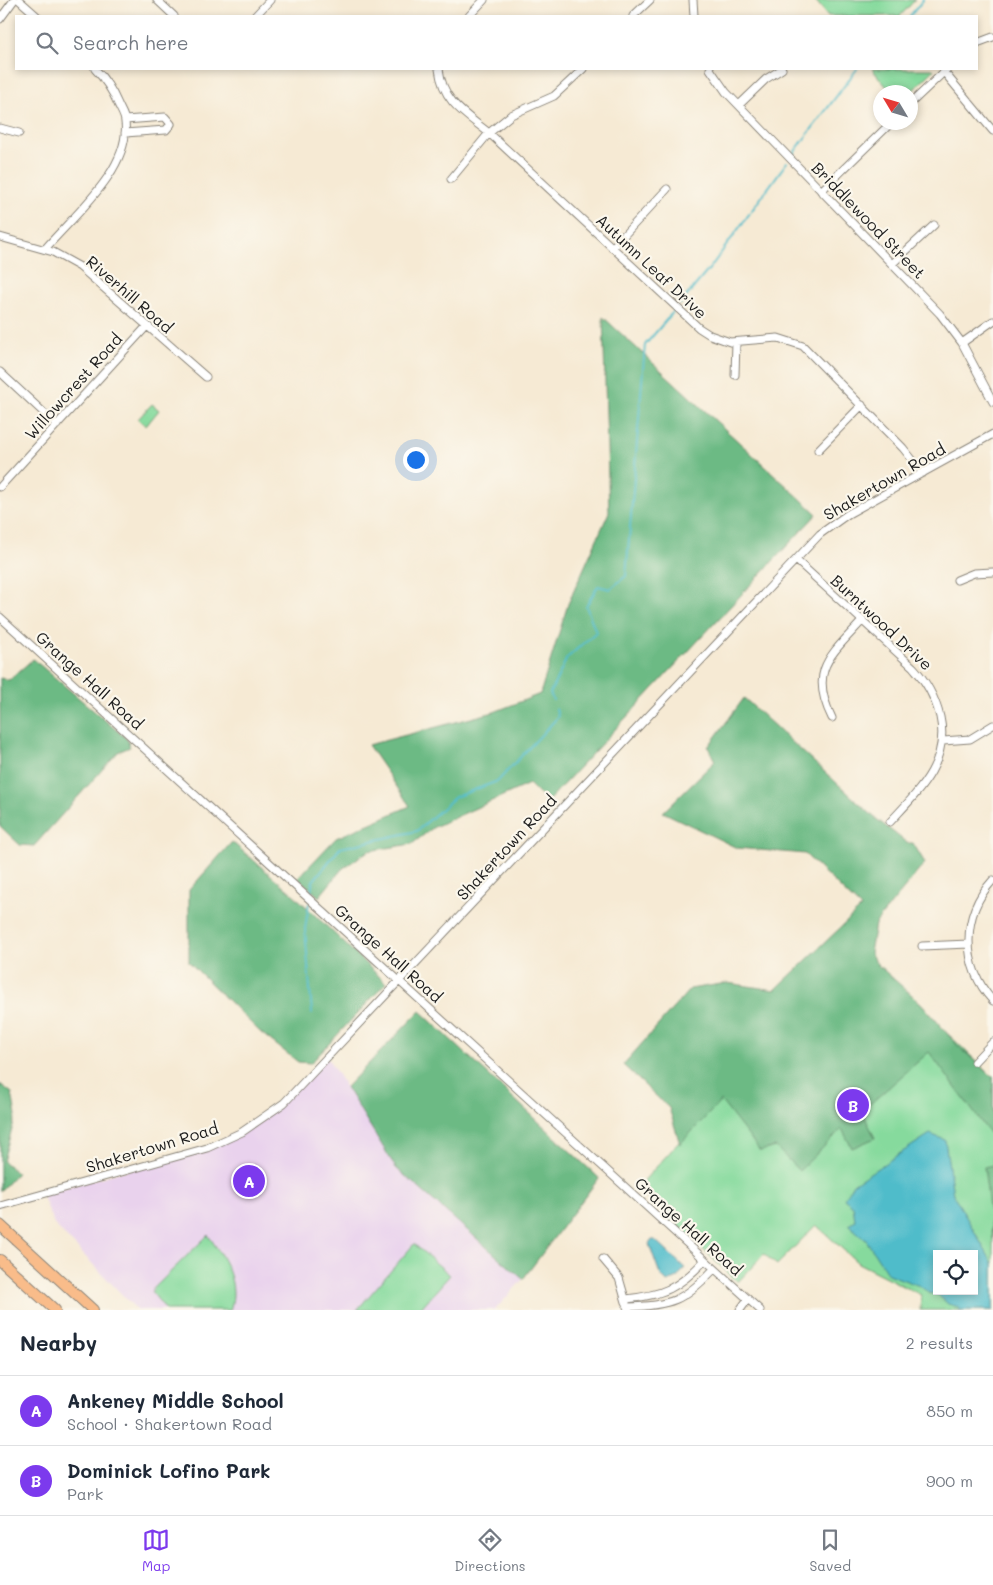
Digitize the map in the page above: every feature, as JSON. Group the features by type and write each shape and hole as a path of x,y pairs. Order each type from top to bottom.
{"highway":[{"path":"0,1225 93,1310"},
{"path":"0,1260 55,1310"}],"street":[{"path":"0,19 14,0"},
{"path":"19,0 36,15"},
{"path":"157,0 173,15"},
{"path":"256,15 270,0"},
{"path":"470,15 484,0"},
{"path":"634,15 650,0"},
{"path":"693,0 694,15"},
{"path":"978,43 993,37"},
{"path":"45,249 109,175 120,154 125,133 125,120 109,86 95,70"},
{"name":"Autumn Leaf Drive","path":"439,70 447,96 456,106 489,133 699,328 710,335 736,342 778,338 804,346 904,448 923,473"},
{"path":"451,179 489,133 511,116 554,96 582,70"},
{"name":"Briddlewood Street","path":"711,70 726,92 940,314 962,343 993,402"},
{"path":"739,105 766,79 780,70"},
{"path":"918,96 946,70 993,131"},
{"path":"125,120 165,117 171,124 166,130 125,133"},
{"path":"0,128 18,133"},
{"path":"822,191 884,130"},
{"path":"612,248 667,189"},
{"path":"892,264 934,225"},
{"name":"Riverhill Road","path":"0,237 45,249 63,257 87,272 146,327 206,377"},
{"path":"962,343 993,321"},
{"name":"Willowcrest Road","path":"0,487 146,327"},
{"path":"735,375 736,342"},
{"path":"0,372 57,424"},
{"path":"818,450 862,405"},
{"name":"Shakertown Road","path":"2,1205 207,1148 242,1132 284,1103 820,534 838,520 993,434"},
{"name":"Burntwood Drive","path":"796,560 913,667 927,684 938,708 942,741"},
{"path":"957,580 974,573 993,572"},
{"name":"Grange Hall Road","path":"0,617 760,1310"},
{"path":"832,718 822,698 821,683 823,670 832,654 862,621"},
{"path":"890,822 929,777 940,754 942,741 970,739 985,732 993,725"},
{"path":"993,880 974,909 969,930 969,944 976,975 993,1001"},
{"path":"922,946 969,944"},
{"path":"974,1062 993,1042"},
{"path":"603,1260 619,1278 626,1305"},
{"path":"626,1305 673,1289 705,1260"},
{"path":"626,1305 659,1306 678,1300 694,1290 714,1268"},
{"path":"740,1310 748,1299"}],"shaded area":[{"path":"327,1057 396,1168 523,1279 495,1310 137,1310 54,1224 42,1194 207,1148 262,1119"}],"green space":[{"path":"815,0 915,0 901,15 827,15"},
{"path":"873,70 934,70 918,85 885,85"},
{"path":"603,317 817,514 547,802 529,784 434,827 412,844 368,851 342,869 319,897 298,878 336,838 410,806 368,745 494,712 540,694 568,604 609,512"},
{"path":"152,404 159,410 146,426 138,419"},
{"path":"33,659 127,739 130,747 118,752 34,846 20,845 0,826 0,678 9,680"},
{"path":"744,698 874,817 907,843 913,843 925,863 875,924 870,953 878,965 922,1004 958,1046 993,1077 993,1138 929,1052 862,1111 875,1138 852,1148 842,1129 799,1171 776,1147 760,1151 721,1101 680,1144 669,1108 623,1065 690,989 727,983 775,990 861,908 805,854 737,848 663,812 715,761 708,747"},
{"path":"232,842 293,894 386,983 311,1063 298,1062 260,1032 189,962 189,890"},
{"path":"857,947 993,1077 993,1310 920,1310 921,1295 858,1263 816,1225 777,1265 764,1254 738,1282 637,1188"},
{"path":"420,1011 599,1178 523,1279 396,1168 346,1087"},
{"path":"0,1084 12,1093 16,1115 3,1161 17,1173 0,1191"},
{"path":"993,1165 993,1239 984,1167"},
{"path":"208,1235 224,1261 231,1280 233,1300 230,1310 166,1310 151,1291"},
{"path":"414,1244 450,1275 419,1310 357,1310"}],"water":[{"path":"930,1134 945,1140 953,1194 993,1264 993,1310 959,1310 959,1307 948,1304 938,1295 978,1295 978,1250 933,1250 933,1294 929,1293 920,1286 888,1274 866,1240 849,1225 855,1220 853,1206 844,1199 853,1184"},
{"path":"652,1240 655,1240 685,1268 676,1279 667,1282 660,1274 649,1244"}],"waterway":[{"path":"911,15 923,0"},
{"path":"793,154 856,70"},
{"path":"680,304 710,268 787,162"},
{"path":"553,700 550,693 567,658 596,632 586,606 598,586 610,589 626,576 645,345 674,311"},
{"path":"310,896 313,881 340,848 417,831 455,797 498,781 558,717 556,709"},
{"path":"309,903 305,929 312,1013"}],"place":[{"name":"Dominick Lofino Park","path":"853,1105"},
{"name":"Ankeney Middle School","path":"249,1181"}]}
